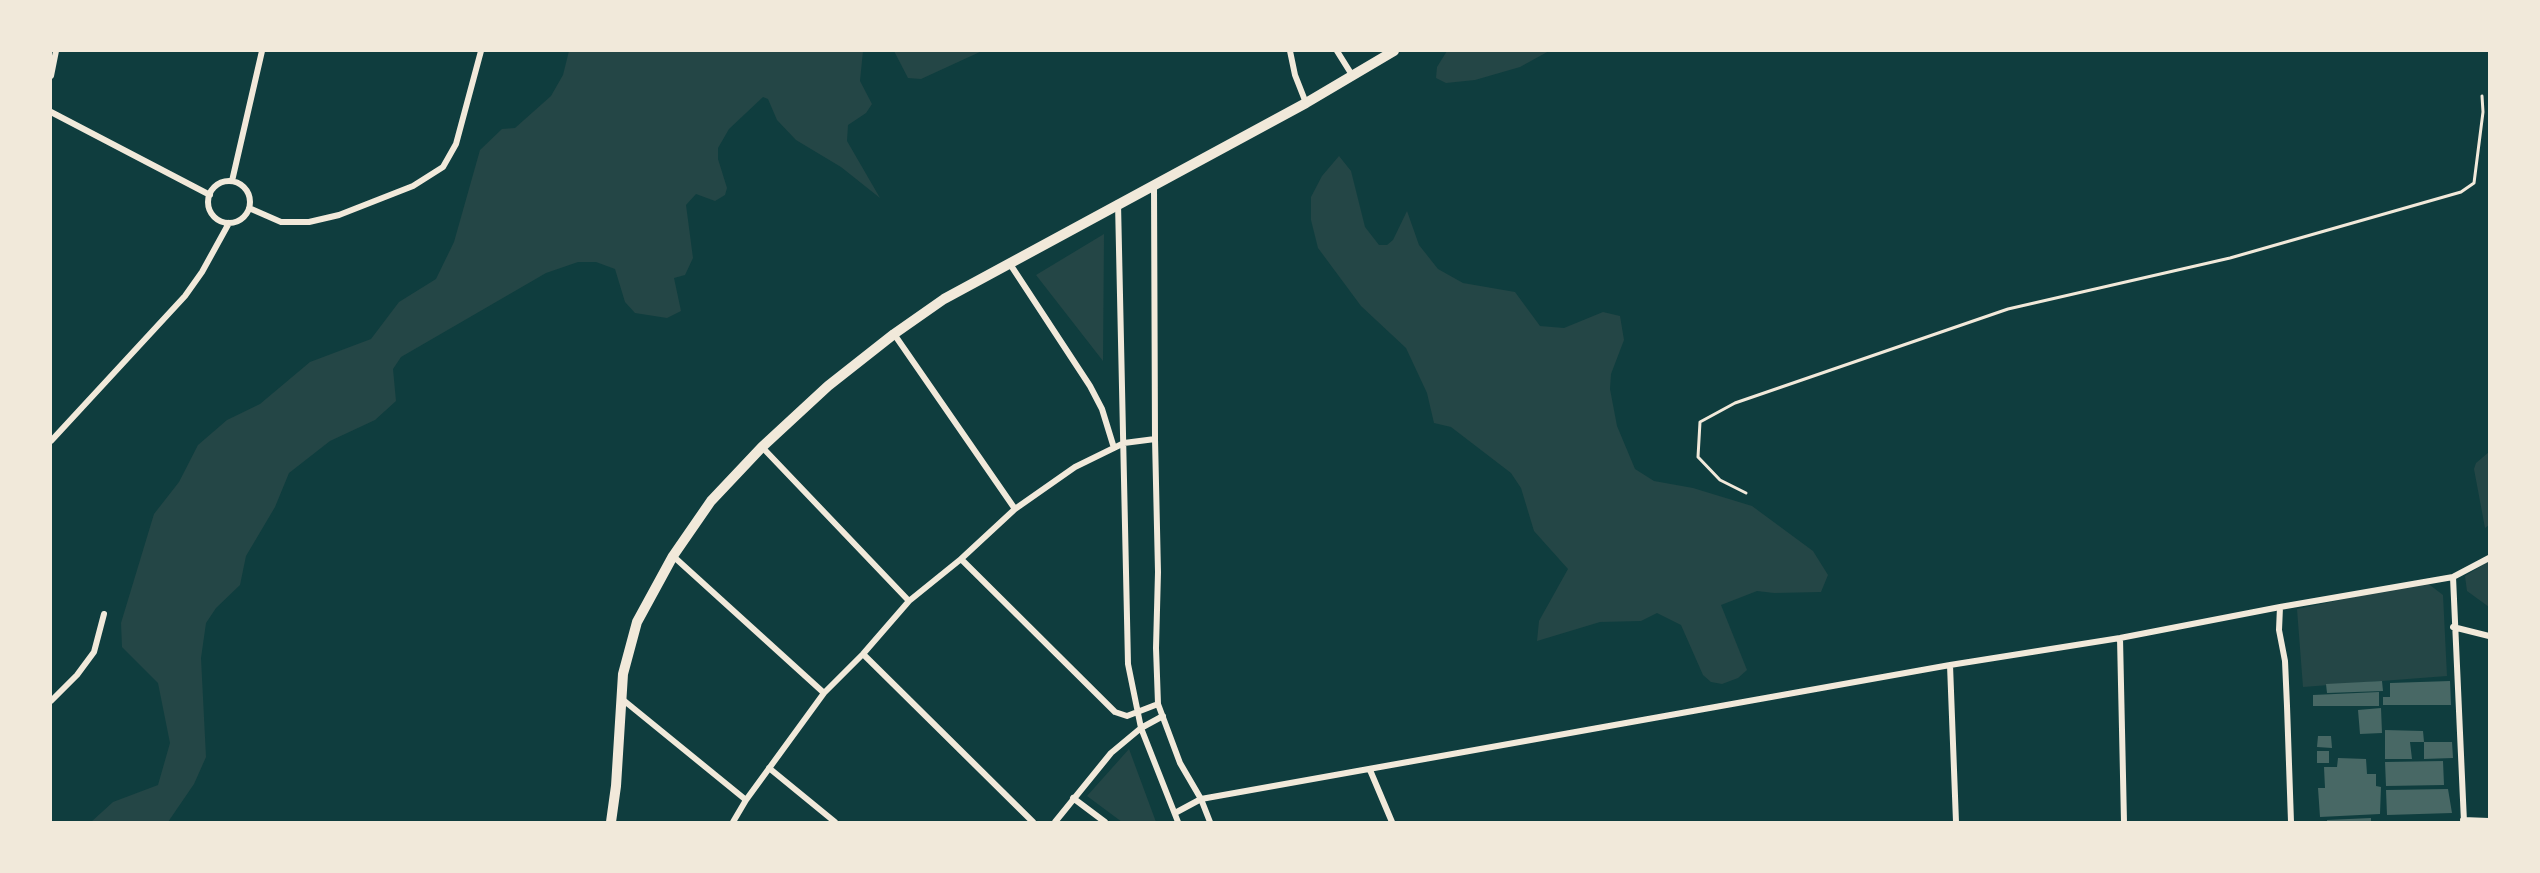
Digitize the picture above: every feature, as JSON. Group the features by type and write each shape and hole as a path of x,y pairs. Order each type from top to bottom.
{"street":[{"path":"51,76 56,51"},
{"path":"232,181 262,51"},
{"path":"249,208 281,222 309,222 339,215 413,186 443,167 456,144 481,51"},
{"path":"1290,51 1295,75 1306,103"},
{"path":"1337,51 1352,75"},
{"path":"611,822 616,786 623,674 637,622 673,556 711,501 762,447 828,386 894,334 944,299 1306,103 1394,51"},
{"path":"51,112 210,195"},
{"path":"51,441 185,296 202,272 229,223 242,218 249,208 248,193 238,183 232,181 218,184 208,201 212,213 229,223"},
{"path":"1154,185 1158,704 1180,762 1201,799 1210,822"},
{"path":"1118,203 1128,664 1141,728 1178,822"},
{"path":"1010,264 1090,386 1110,428 1114,448"},
{"path":"894,334 1015,509"},
{"path":"733,822 746,800 824,693 863,654 909,601 961,559 1015,509 1075,467 1124,443 1155,439"},
{"path":"762,447 909,601"},
{"path":"673,556 824,693"},
{"path":"1175,813 1201,799 1950,665 2120,638 2452,577 2489,558"},
{"path":"961,559 1115,712 1122,716 1158,704"},
{"path":"2452,577 2463,821 2489,821"},
{"path":"2280,607 2279,630 2285,661 2291,822"},
{"path":"51,701 77,675 94,652 104,614"},
{"path":"2453,627 2489,636"},
{"path":"2120,638 2124,822"},
{"path":"863,654 1033,822"},
{"path":"1950,665 1956,822"},
{"path":"622,699 746,800"},
{"path":"1055,822 1111,753 1141,728 1163,716"},
{"path":"770,768 835,822"},
{"path":"1370,770 1392,822"},
{"path":"1073,798 1105,822"}],"path":[{"path":"1746,493 1720,480 1698,457 1700,423 1735,403 2008,309 2230,258 2461,192 2474,183 2482,96"}],"shaded area":[{"path":"569,51 863,51 860,81 872,104 866,113 848,125 847,141 880,198 841,167 796,140 777,120 768,99 763,97 729,129 718,148 718,159 727,188 725,195 715,201 696,194 686,205 693,258 685,275 674,278 681,311 667,318 635,313 625,302 615,269 596,262 578,262 546,273 401,357 393,369 396,401 375,420 330,441 289,473 275,507 246,556 240,585 216,608 206,623 201,658 206,757 194,784 168,822 91,822 113,802 158,785 170,743 158,683 122,647 121,623 154,514 179,482 198,445 227,420 260,404 310,362 371,339 399,302 436,279 454,242 480,150 502,129 515,128 551,96 563,75"},
{"path":"894,51 982,51 921,79 908,78"},
{"path":"1447,51 1549,51 1520,67 1475,80 1446,83 1436,78 1437,67"},
{"path":"1339,156 1351,171 1365,227 1379,245 1387,245 1393,240 1407,211 1419,245 1438,269 1463,283 1515,292 1540,326 1564,328 1603,312 1620,316 1624,340 1611,374 1610,389 1617,426 1635,469 1654,481 1693,488 1752,506 1813,551 1828,575 1821,592 1757,591 1721,605 1747,670 1738,678 1722,684 1711,682 1703,675 1681,625 1657,613 1641,621 1600,622 1537,641 1539,621 1568,569 1534,531 1521,488 1511,473 1451,427 1434,423 1427,393 1406,348 1361,306 1318,248 1311,220 1311,197 1322,176"},
{"path":"1104,234 1103,361 1036,275"},
{"path":"2489,452 2489,525 2485,528 2474,469 2476,463"},
{"path":"2489,561 2489,607 2467,591 2465,576"},
{"path":"2426,582 2443,595 2447,676 2303,687 2297,609"},
{"path":"1129,749 1156,822 1122,822 1087,796"}],"building":[{"path":"2382,681 2383,691 2327,693 2326,684"},
{"path":"2450,681 2451,705 2383,705 2383,697 2390,697 2390,683"},
{"path":"2379,692 2379,706 2313,706 2313,695"},
{"path":"2381,708 2382,733 2360,734 2358,710"},
{"path":"2385,730 2423,731 2424,742 2410,742 2412,759 2385,759"},
{"path":"2318,736 2331,736 2332,748 2317,747"},
{"path":"2424,742 2452,742 2453,758 2424,759"},
{"path":"2317,751 2329,751 2329,763 2317,763"},
{"path":"2338,758 2366,759 2367,774 2376,774 2376,786 2381,787 2380,814 2320,817 2318,788 2325,788 2324,767 2337,767"},
{"path":"2443,761 2444,785 2386,786 2385,762"},
{"path":"2448,789 2452,813 2387,815 2386,790"},
{"path":"2371,818 2371,822 2327,822 2327,820"}]}
